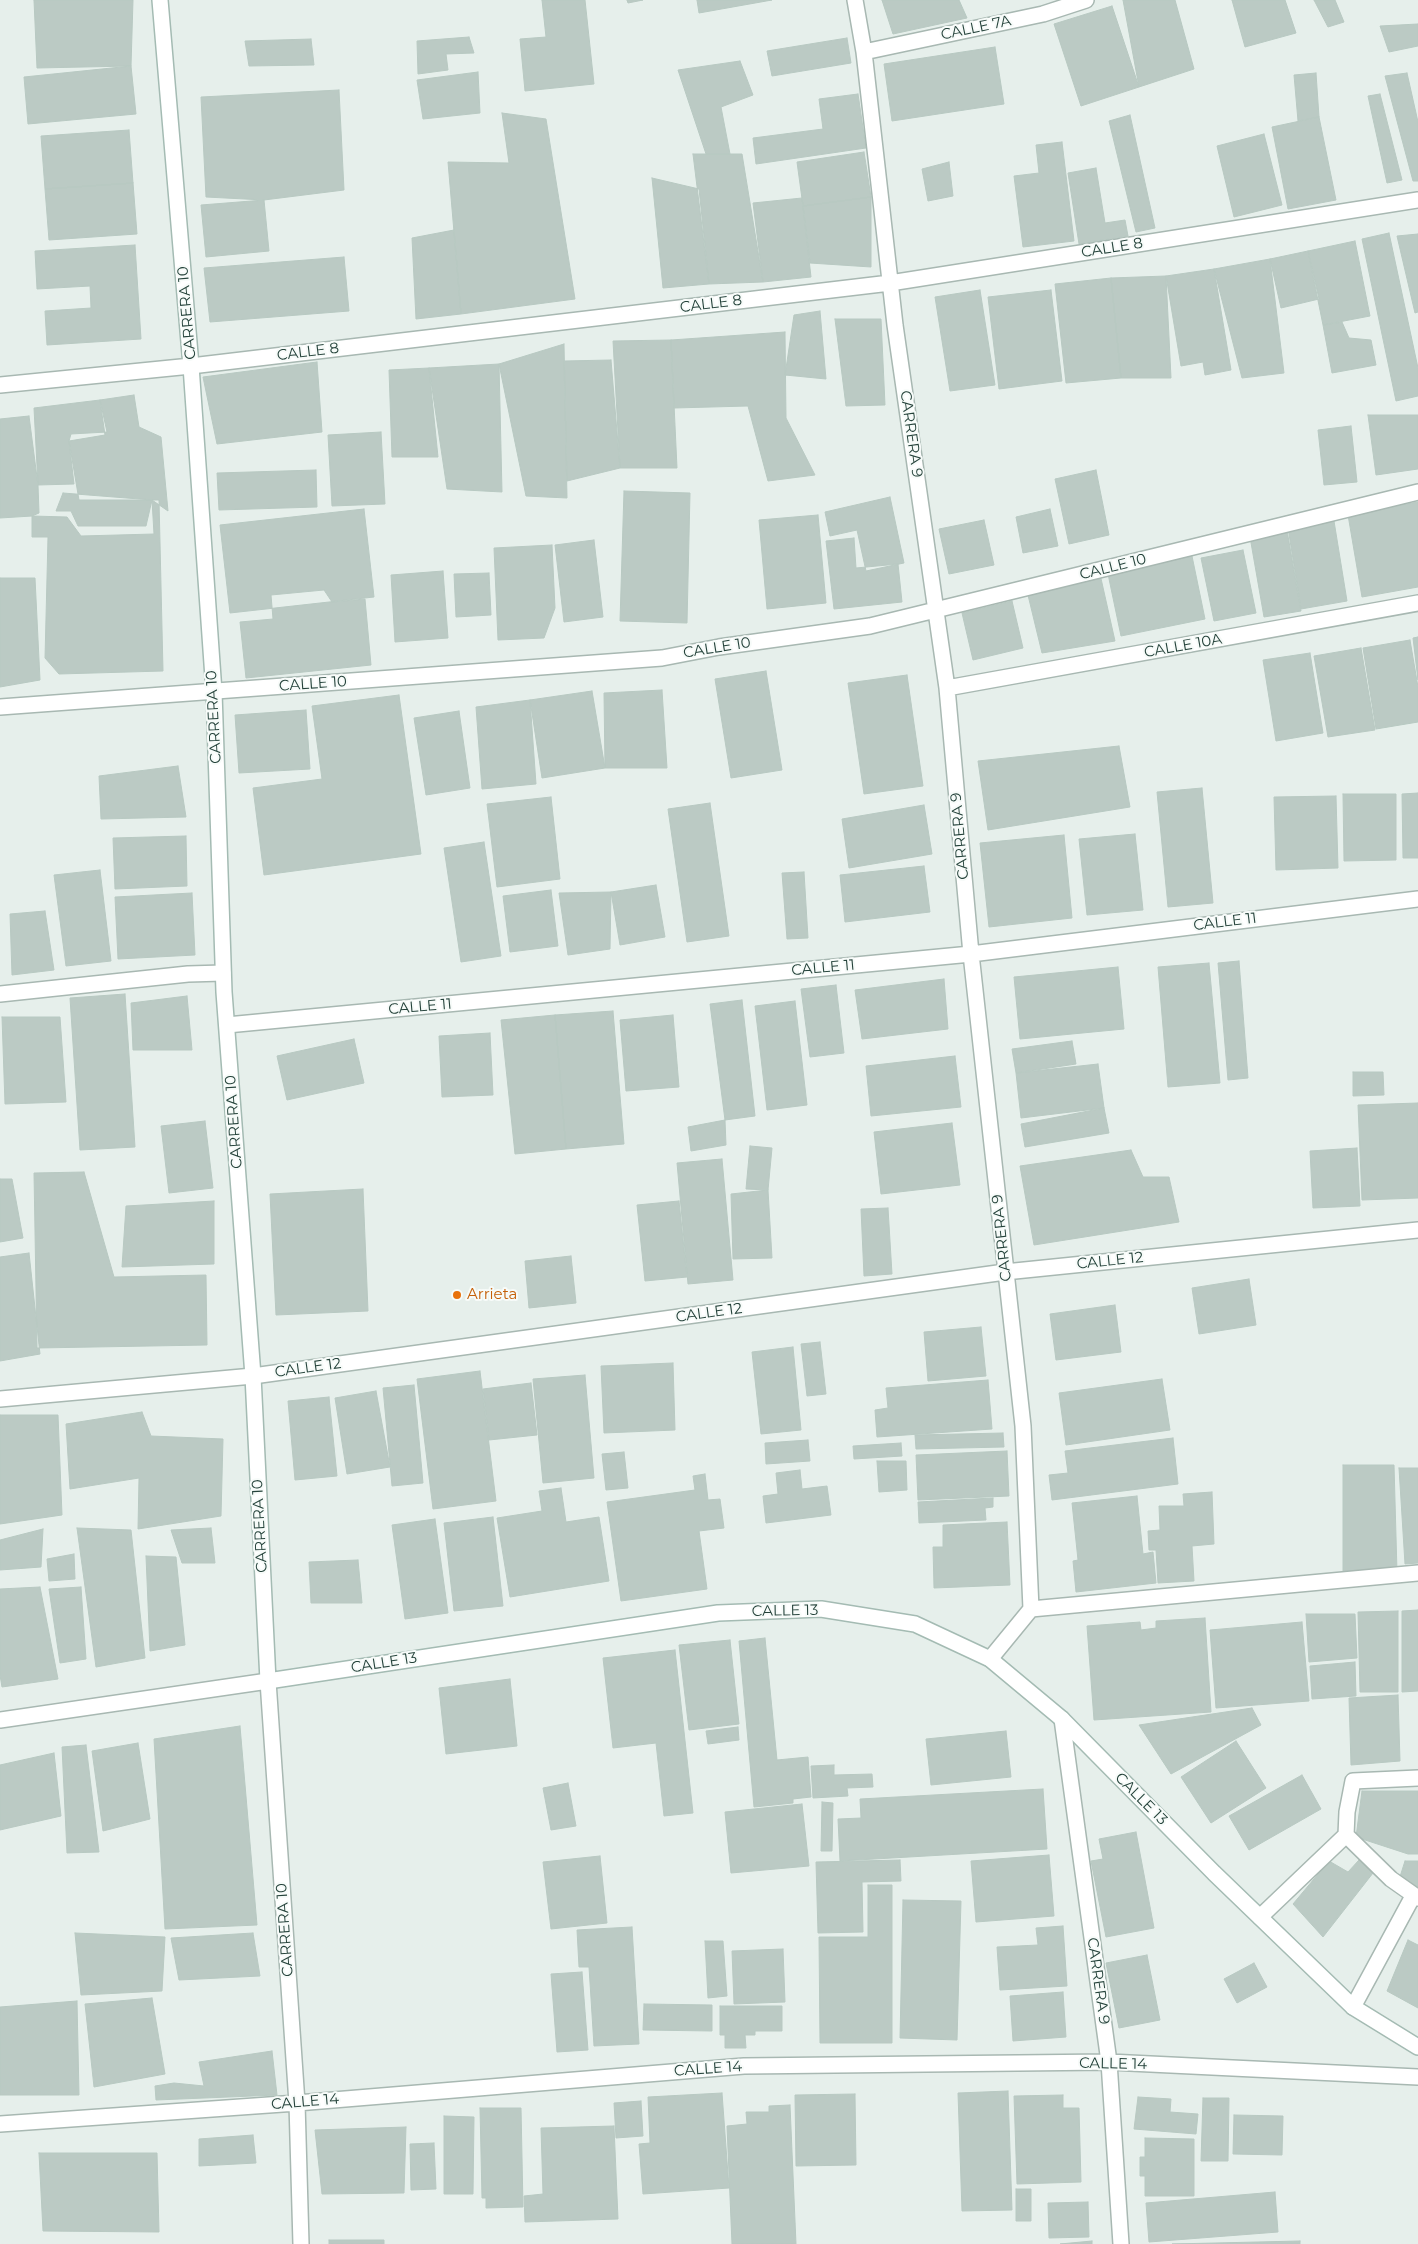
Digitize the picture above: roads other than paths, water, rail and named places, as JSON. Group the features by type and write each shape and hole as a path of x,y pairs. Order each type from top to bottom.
{"street":[{"name":"CARRERA 10","path":"160,0 191,366 214,692 223,972 253,1376 268,1680 297,2102 301,2244"},
{"name":"CARRERA 9","path":"855,0 864,52 890,283 947,688 971,954 1023,1426 1031,1608"},
{"name":"CALLE 7A","path":"864,52 1041,7 1086,0"},
{"name":"CALLE 8","path":"0,385 191,366 890,283 1418,200"},
{"name":"CALLE 10","path":"0,708 662,658 719,647 870,626 1418,492"},
{"name":"CALLE 10A","path":"947,688 1418,603"},
{"name":"CALLE 11","path":"227,1025 971,954 1418,898"},
{"path":"0,994 223,972"},
{"name":"CALLE 12","path":"0,1399 253,1376 1005,1272 1418,1230"},
{"path":"990,1659 1031,1608 1418,1573"},
{"name":"CALLE 13","path":"0,1720 718,1613 811,1610 915,1624 990,1659 1062,1719 1353,2007 1418,2047"},
{"name":"CARRERA 9","path":"1062,1719 1109,2062 1121,2244"},
{"path":"1260,1917 1346,1835 1347,1812 1353,1781 1418,1778"},
{"path":"1346,1835 1415,1898 1353,2007"},
{"name":"CALLE 14","path":"0,2124 744,2066 1109,2062 1418,2077"}],"place":[{"name":"Arrieta","path":"457,1295"}]}
